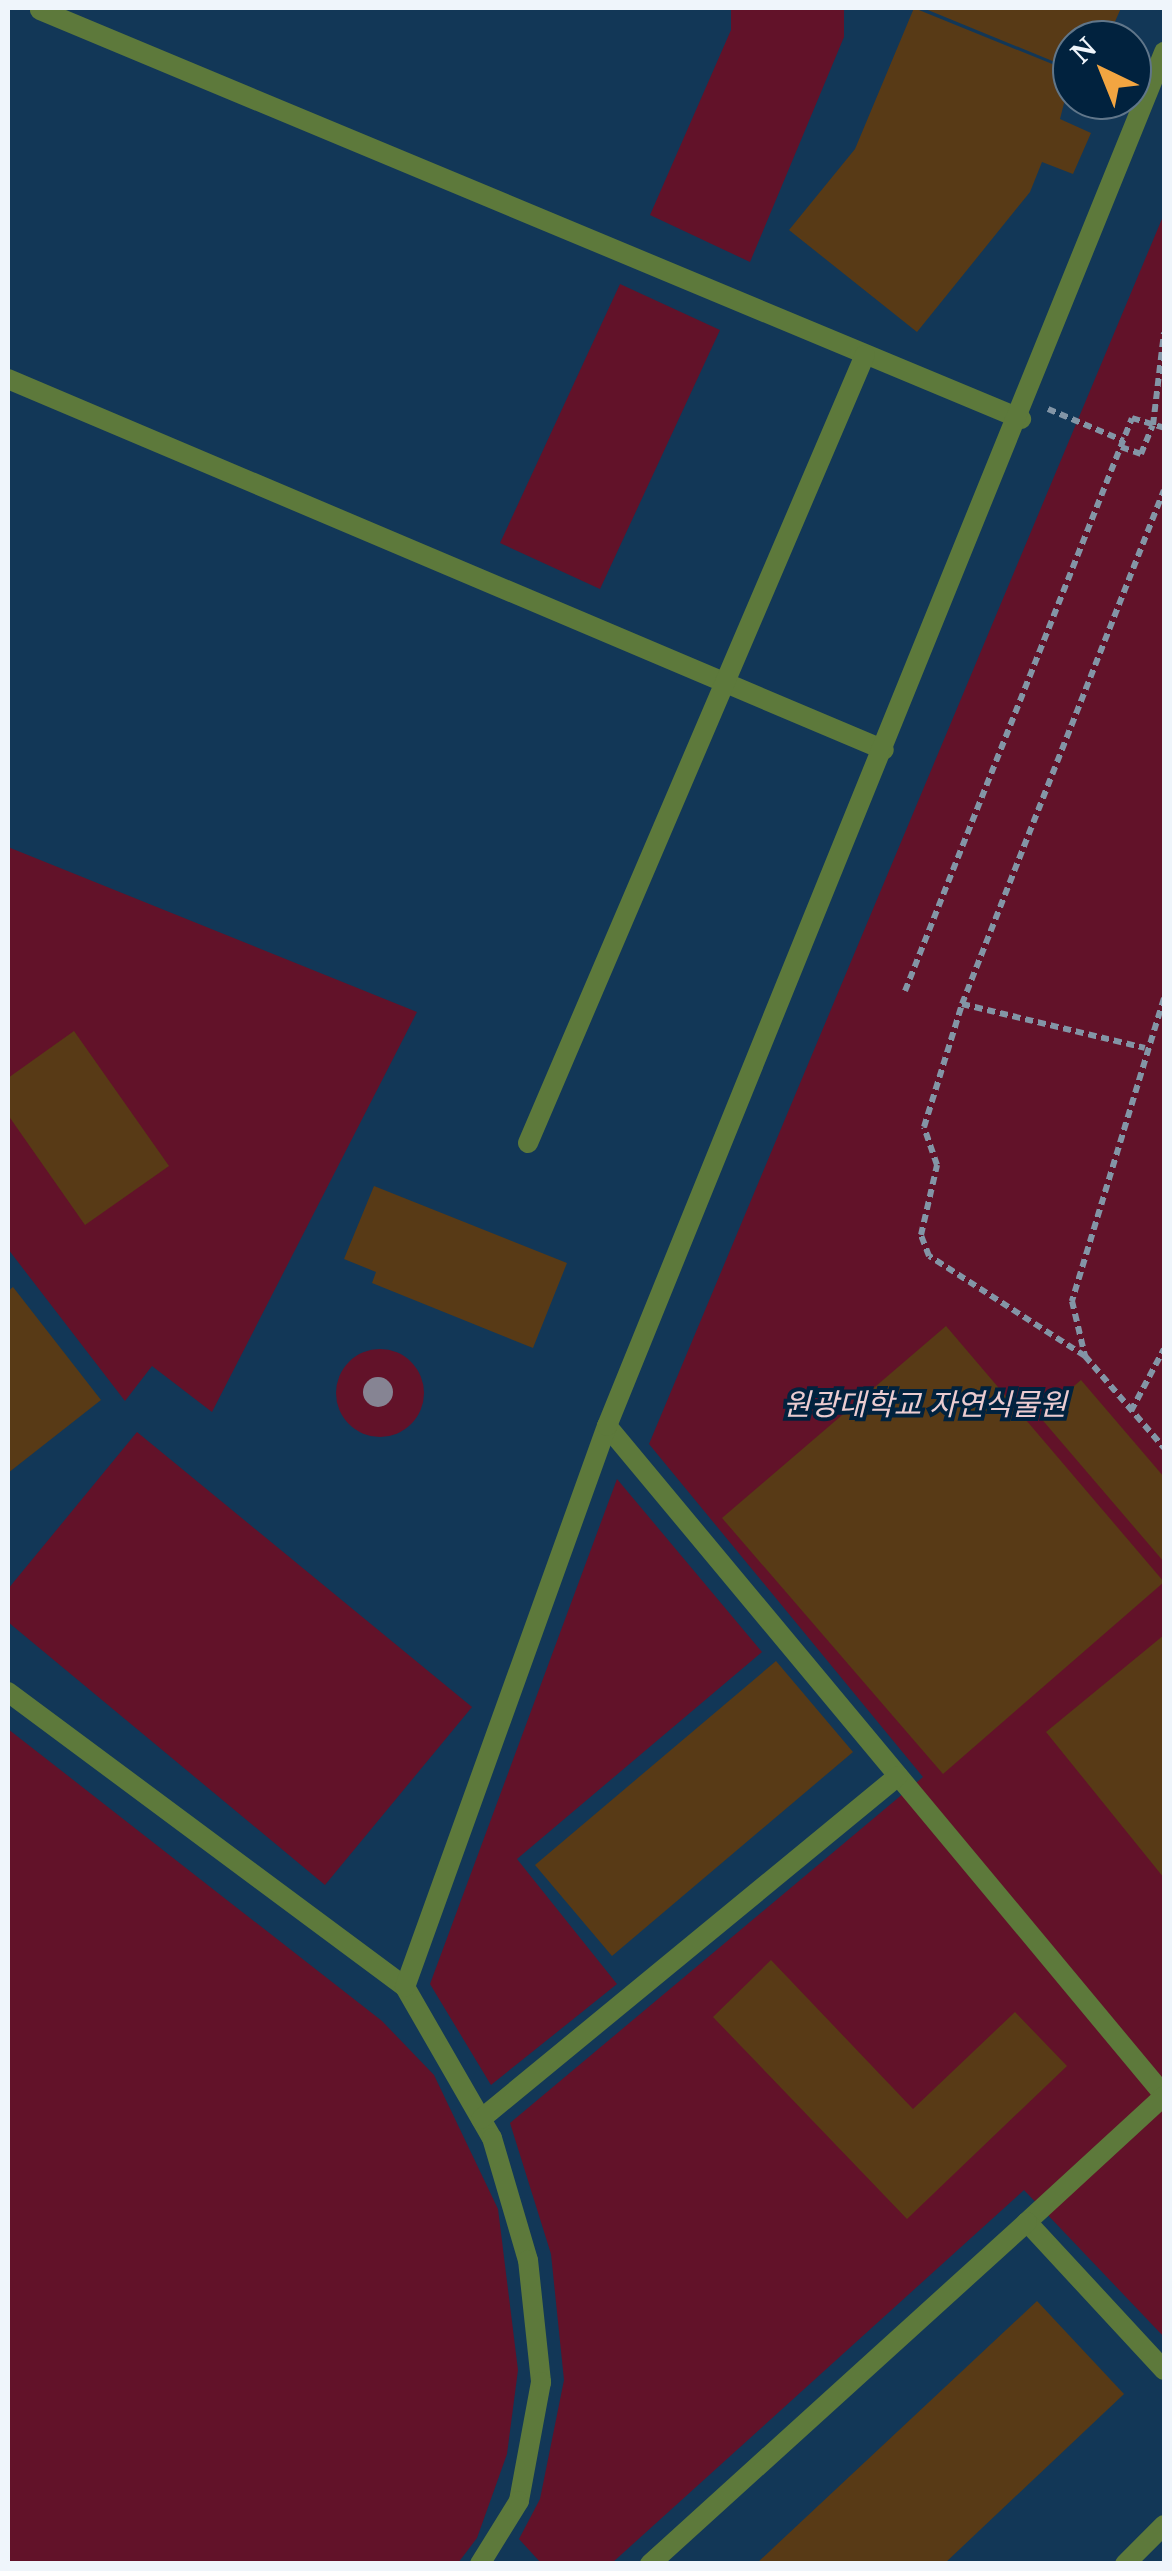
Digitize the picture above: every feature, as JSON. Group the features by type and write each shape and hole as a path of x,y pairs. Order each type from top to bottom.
{"lane":[{"path":"40,10 865,355 1025,410"},
{"path":"404,1987 607,1426 1025,410 1164,52"},
{"path":"528,1143 865,355"},
{"path":"8,379 884,750"},
{"path":"607,1426 1164,2096 650,2564"},
{"path":"8,1692 404,1987 481,2120 528,2260 541,2382 519,2502 480,2564"},
{"path":"481,2120 898,1776"},
{"path":"1027,2222 1164,2370"},
{"path":"1125,2564 1164,2525"}],"path":[{"path":"1025,410 1141,454 1153,424 1164,333"},
{"path":"905,991 1132,418 1164,428"},
{"path":"1085,1356 929,1256 921,1236 937,1165 924,1127 962,1004 1164,490"},
{"path":"1164,998 1145,1048 1072,1301 1073,1332 1085,1356 1164,1448"},
{"path":"962,1004 1145,1048"},
{"path":"1130,1412 1164,1349"}],"shaded area":[{"path":"8,8 1164,8 1164,2563 8,2563"}],"green space":[{"path":"731,8 844,8 844,37 750,262 650,215 731,30"},
{"name":"원광대학교 자연식물원","path":"1164,214 1164,2337 1024,2190 612,2563 541,2563 519,2539 540,2499 564,2380 551,2254 510,2123 923,1777 649,1444"},
{"path":"620,284 720,330 600,589 500,543"},
{"path":"8,847 417,1012 212,1412 152,1366 125,1401 8,1249"},
{"path":"380,1349 397,1352 411,1362 421,1376 421,1410 411,1424 397,1434 380,1437 363,1434 349,1424 339,1410 336,1393 339,1376 349,1362 363,1352"},
{"path":"137,1432 472,1707 325,1885 8,1622 8,1589"},
{"path":"617,1479 762,1652 517,1859 617,1984 491,2085 430,1984"},
{"path":"8,1729 382,2021 434,2075 498,2209 518,2370 507,2454 477,2538 458,2563 8,2563"}],"building":[{"path":"914,8 1052,64 1052,120 1062,120 1091,133 1073,174 1042,162 1030,192 917,332 789,230 855,149"},
{"path":"923,8 1121,8 1116,20 1052,20 1052,61"},
{"path":"74,1031 169,1166 85,1225 8,1115 8,1078"},
{"path":"374,1186 567,1263 533,1348 372,1283 376,1272 344,1259"},
{"path":"13,1287 101,1400 8,1473 8,1291"},
{"path":"946,1326 1164,1582 943,1774 722,1518"},
{"path":"1081,1380 1164,1477 1164,1562 1039,1416"},
{"path":"1164,1635 1164,1878 1046,1732"},
{"path":"776,1661 853,1752 612,1956 535,1865"},
{"path":"771,1960 913,2109 1015,2012 1067,2066 907,2219 713,2017"},
{"path":"1037,2301 1124,2394 944,2564 756,2564"}]}
